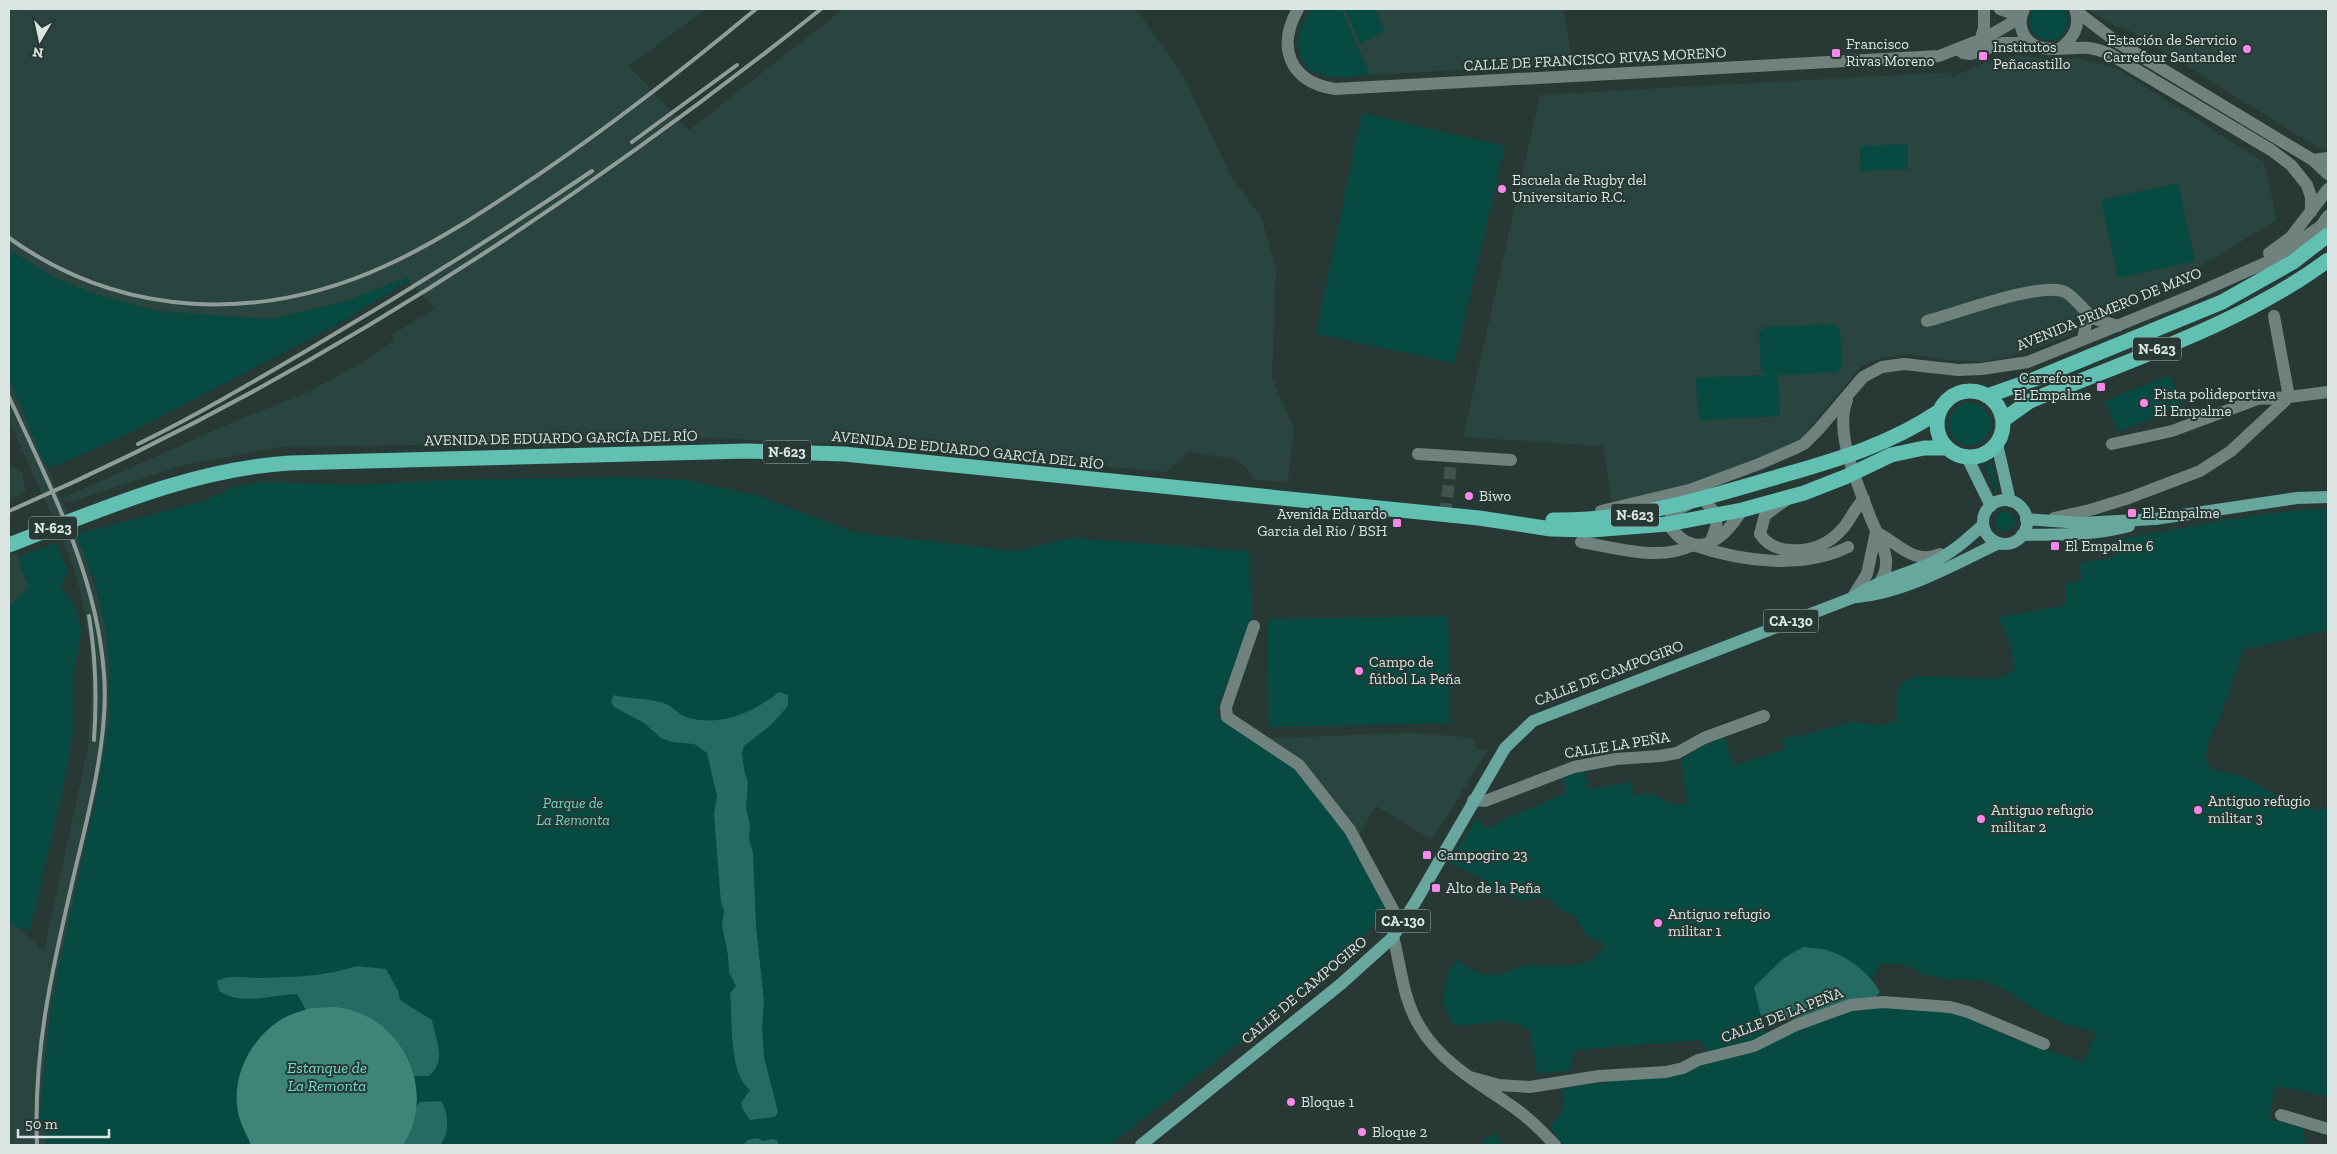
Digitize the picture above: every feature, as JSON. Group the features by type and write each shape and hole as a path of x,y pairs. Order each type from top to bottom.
{"highway":[{"name":"N-623","path":"1938,412 1947,398 1954,394 1971,391 1987,396 2035,379 2222,302 2293,262 2328,235"},
{"name":"N-623","path":"2003,420 2030,401 2226,319 2310,274 2328,260"},
{"path":"1967,457 1982,454 1997,444 2002,435 2003,420 1998,407 1987,396"},
{"path":"1938,412 1936,426 1946,448"},
{"name":"AVENIDA DE EDUARDO GARCÍA DEL RÍO","path":"1479,518 1559,520 1637,514 1695,497 1819,466 1884,442 1912,429 1938,412"},
{"name":"AVENIDA DE EDUARDO GARCÍA DEL RÍO","path":"9,545 193,478 254,465 414,458 747,451 844,454 1479,518 1551,529 1591,530 1668,524 1742,510 1804,493 1891,456 1924,448 1946,448"},
{"name":"N-623","path":"1946,448 1967,457"},
{"name":"AVENIDA DE EDUARDO GARCÍA DEL RÍO","path":"9,538 46,524 98,511"}],"main road":[{"path":"1997,444 2010,501"},
{"path":"1967,457 1990,506 2000,501 2010,501 2023,511 2026,527 2022,535"},
{"name":"CA-130","path":"2026,519 2081,523 2155,519 2297,498 2328,497"},
{"name":"CA-130","path":"1983,525 1984,514 1990,506"},
{"name":"CA-130","path":"1999,543 2008,544 2016,541 2022,535 2081,535 2107,532 2155,519"},
{"path":"1983,525 1991,540 1999,543"},
{"name":"CALLE DE CAMPOGIRO","path":"1140,1145 1341,984 1393,936 1472,800 1505,748 1533,721 1852,598 1883,580 1936,560 1961,546 1983,525"},
{"name":"CALLE DE CAMPOGIRO","path":"1852,598 1888,591 1947,568 1999,543"}],"street":[{"name":"CALLE DE FRANCISCO RIVAS MORENO","path":"1298,9 1291,21 1287,46 1290,60 1300,75 1312,83 1335,89 1939,56 1951,53 1980,40 1998,38 2029,43 2044,49 2061,48"},
{"path":"2000,9 2011,13 2022,13 2023,33 2029,43"},
{"path":"2061,48 2072,38 2078,25 2075,10"},
{"path":"2075,10 2114,40 2313,160 2328,174"},
{"name":"CALLE DE FRANCISCO RIVAS MORENO","path":"1951,53 1971,54 1998,38 2022,13"},
{"path":"1984,15 1998,38"},
{"path":"1980,40 1984,15"},
{"path":"2061,48 2090,48 2108,52 2271,150 2300,174 2307,185 2311,212"},
{"path":"2313,160 2328,158"},
{"name":"AVENIDA PRIMERO DE MAYO","path":"2242,274 2291,237 2328,190"},
{"name":"AVENIDA PRIMERO DE MAYO","path":"1668,524 1674,512 1695,497 1759,464 1804,444 1863,377 1882,367 1904,364 1958,370 2004,367 2028,362 2272,260 2321,226 2328,216"},
{"path":"1926,321 2048,289 2065,292 2088,313 2083,339"},
{"path":"2274,316 2289,397"},
{"path":"2088,317 2118,326"},
{"path":"2112,444 2172,430 2258,399 2328,392"},
{"name":"AVENIDA PRIMERO DE MAYO","path":"1849,395 1841,422 1843,439 1876,532 1883,542 1886,555 1883,580"},
{"path":"2044,519 2065,517 2090,510 2165,486 2200,471 2231,451 2289,397"},
{"path":"1418,454 1510,460"},
{"path":"1804,493 1784,501 1765,515 1760,534 1773,547 1802,551 1823,544 1844,528 1856,506 1864,499"},
{"path":"1695,497 1717,515 1716,527 1711,541"},
{"path":"1581,542 1667,554 1682,551 1693,545 1711,541 1723,535 1742,510"},
{"path":"2042,535 2056,530 2071,529 2081,523 2090,510"},
{"path":"1668,524 1677,537 1714,552 1791,562 1831,556 1848,547"},
{"path":"1852,598 1867,574 1876,532 1920,558 1930,558 1961,546"},
{"path":"1867,596 1883,580"},
{"path":"1254,626 1226,707 1227,717 1299,765 1350,830 1388,901 1402,922"},
{"name":"CALLE LA PEÑA","path":"1472,800 1485,801 1574,766 1616,759 1677,753 1704,738 1764,716"},
{"path":"1393,936 1408,1003 1420,1028 1440,1053 1517,1110 1555,1145"},
{"name":"CALLE DE LA PEÑA","path":"1470,1077 1500,1085 1530,1088 1598,1076 1666,1072 1683,1068 1698,1060 1754,1046 1796,1025 1851,1005 1883,1002 1950,1007 1968,1012 2044,1044"},
{"path":"2281,1115 2328,1128"}],"shaded area":[{"path":"9,9 706,9 629,66 689,130 843,9 1136,9 1184,77 1230,174 1262,219 1276,269 1272,379 1294,428 1288,482 1256,480 1237,459 1188,452 1167,472 871,445 704,438 671,439 671,437 566,439 566,443 280,447 185,465 66,503 63,498 231,423 304,394 360,364 394,340 392,335 435,308 409,282 410,280 332,305 271,319 167,312 144,308 89,292 55,278 9,250"},
{"path":"1341,9 1563,9 1573,64 1370,75"},
{"path":"2087,9 2328,9 2328,149 2318,148 2130,31 2117,27"},
{"path":"2017,55 2050,59 2079,59 2116,68 2264,162 2277,220 2196,269 2088,313 2074,321 2067,337 2013,356 1982,362 1945,360 1909,354 1884,357 1862,366 1800,439 1774,452 1683,486 1612,504 1603,446 1463,437 1540,95 1951,72 1952,77 1987,62"},
{"path":"9,379 85,554 100,604 107,636 109,666 110,716 106,748 51,1004 39,1121 46,1121 46,1145 9,1145 9,923 20,929 44,951 88,747 92,685 89,640 82,598 74,569 61,537 9,420"},
{"path":"9,465 22,473 26,492 9,500"},
{"path":"16,553 29,588 9,607 9,556"},
{"path":"779,692 788,695 788,706 771,725 744,746 742,753 748,782 746,808 750,825 749,839 753,853 756,926 764,1001 762,1029 764,1057 778,1112 775,1117 750,1120 743,1110 741,1103 750,1090 743,1082 738,1071 733,1045 730,993 736,986 729,972 728,955 722,926 724,910 721,903 714,814 717,796 707,753 694,744 672,742 661,738 644,723 614,707 611,702 614,695 651,700 666,704 686,717 711,721 747,712"},
{"path":"1410,733 1459,736 1474,740 1476,749 1488,750 1432,840 1376,806 1357,838 1269,743 1273,738"},
{"path":"1803,947 1827,950 1845,958 1859,967 1880,992 1874,999 1788,1020 1782,1013 1773,1011 1761,1016 1754,987 1784,958"},
{"path":"357,966 386,969 398,991 400,1000 432,1020 438,1043 439,1057 438,1064 429,1076 414,1076 403,1049 394,1037 371,1019 358,1013 344,1009 329,1008 306,1010 297,994 247,999 237,998 219,991 217,981 229,977 262,978 310,975 334,972"},
{"path":"441,1101 446,1111 447,1129 440,1145 403,1145 414,1121 416,1107 420,1102"},
{"path":"757,1138 763,1141 772,1139 778,1141 778,1145 743,1145 748,1140"}],"green space":[{"path":"1312,9 1341,9 1370,75 1331,77 1309,69 1299,53 1298,44 1302,25"},
{"path":"1345,9 1375,9 1385,32 1360,43"},
{"path":"2033,9 2064,9 2069,19 2063,35 2056,39 2048,40 2036,36 2030,24"},
{"path":"1362,113 1505,146 1454,363 1316,334"},
{"path":"1908,144 1908,169 1861,171 1860,146"},
{"path":"2178,183 2195,261 2118,278 2101,200"},
{"path":"9,250 55,278 89,292 144,308 167,312 271,319 350,300 407,277 410,280 336,325 120,438 52,467 45,464 9,379"},
{"path":"1836,324 1836,327 1840,327 1842,369 1838,369 1838,372 1778,375 1780,416 1698,420 1696,378 1765,375 1765,372 1761,373 1759,330 1763,330 1763,327"},
{"name":"Pista polideportiva El Empalme","path":"2170,375 2182,405 2118,432 2105,401"},
{"path":"1974,403 1982,406 1988,412 1991,424 1988,436 1982,442 1966,445 1958,442 1952,436 1949,420 1952,412 1958,406"},
{"path":"1992,464 1998,490 1995,491 1986,466"},
{"name":"Parque de La Remonta","path":"615,477 686,480 756,495 856,533 1016,551 1071,538 1249,551 1252,621 1215,714 1296,769 1337,819 1388,908 1344,959 1110,1145 46,1145 46,1122 39,1121 51,1004 97,793 110,716 107,636 95,581 76,534 201,502 236,486 264,482 358,485 448,480"},
{"path":"2328,509 2328,630 2243,650 2226,701 2209,741 2205,759 2211,769 2245,778 2285,800 2306,808 2328,808 2328,1096 2275,1086 2269,1119 2303,1128 2306,1145 1563,1145 1550,1127 1563,1110 1564,1088 1637,1078 1700,1065 1828,1017 1876,1006 1958,1013 2011,1038 2084,1062 2096,1032 2065,1024 2041,1013 2000,987 1983,980 1944,979 1924,975 1904,964 1880,964 1873,979 1855,965 1784,958 1754,987 1766,1037 1709,1051 1700,1040 1575,1050 1570,1070 1537,1074 1530,1029 1504,1021 1454,1026 1442,1002 1449,969 1457,960 1479,973 1497,975 1523,966 1568,966 1580,964 1590,961 1598,955 1604,945 1603,942 1587,937 1574,915 1560,910 1550,899 1540,897 1522,900 1505,894 1495,897 1486,881 1449,862 1476,819 1488,829 1508,817 1566,793 1562,776 1584,770 1589,789 1632,782 1633,795 1654,794 1661,800 1670,803 1688,804 1681,760 1703,744 1725,738 1733,766 1783,750 1783,738 1804,735 1850,722 1879,725 1897,721 1896,700 1900,684 1915,676 1997,679 2014,671 2011,646 1998,617 2066,605 2065,583 2081,580 2080,563 2115,557 2114,540 2257,515"},
{"path":"2005,511 2012,514 2015,521 2012,528 2005,531 1998,528 1995,521 1998,514"},
{"path":"56,543 68,572 60,586 73,603 82,630 74,668 73,731 66,775 30,930 20,929 9,923 9,607 29,588 18,557"},
{"name":"Campo de fútbol La Peña","path":"1448,616 1450,723 1269,727 1267,619"},
{"path":"1494,1133 1503,1145 1479,1145"}],"water":[{"name":"Estanque de La Remonta","path":"338,1007 361,1013 377,1022 391,1034 402,1049 411,1065 416,1083 417,1102 414,1121 403,1145 251,1145 240,1120 237,1106 239,1077 244,1063 251,1050 270,1028 285,1017 311,1008"}],"tunnel":[{"path":"1445,515 1452,456"}],"railway":[{"path":"9,238 53,265 98,285 145,297 193,304 241,304 290,297 338,284 405,257 499,201 620,117 756,9"},
{"path":"9,511 118,461 224,407 329,349 432,287 532,222 630,154 821,9"},
{"path":"632,142 737,65"},
{"path":"138,444 228,396 351,324 456,260 592,171"},
{"path":"9,397 55,498 82,566 100,637 105,697 104,720 97,770 47,1004 38,1073 37,1145"},
{"path":"89,616 95,678 94,740"}],"place":[{"name":"Estación de Servicio Carrefour Santander","path":"2247,49"},
{"name":"Francisco Rivas Moreno","path":"1836,53"},
{"name":"Institutos Peñacastillo","path":"1983,56"},
{"name":"Escuela de Rugby del Universitario R.C.","path":"1502,189"},
{"name":"Carrefour - El Empalme","path":"2101,387"},
{"name":"Pista polideportiva El Empalme","path":"2144,403"},
{"name":"Biwo","path":"1469,496"},
{"name":"El Empalme","path":"2132,513"},
{"name":"Avenida Eduardo Garcia del Rio / BSH","path":"1397,523"},
{"name":"El Empalme 6","path":"2055,546"},
{"name":"Campo de fútbol La Peña","path":"1359,671"},
{"name":"Antiguo refugio militar 3","path":"2198,810"},
{"name":"Antiguo refugio militar 2","path":"1981,819"},
{"name":"Campogiro 23","path":"1427,855"},
{"name":"Alto de la Peña","path":"1436,888"},
{"name":"Antiguo refugio militar 1","path":"1658,923"},
{"name":"Bloque 1","path":"1291,1102"},
{"name":"Bloque 2","path":"1362,1132"}]}
